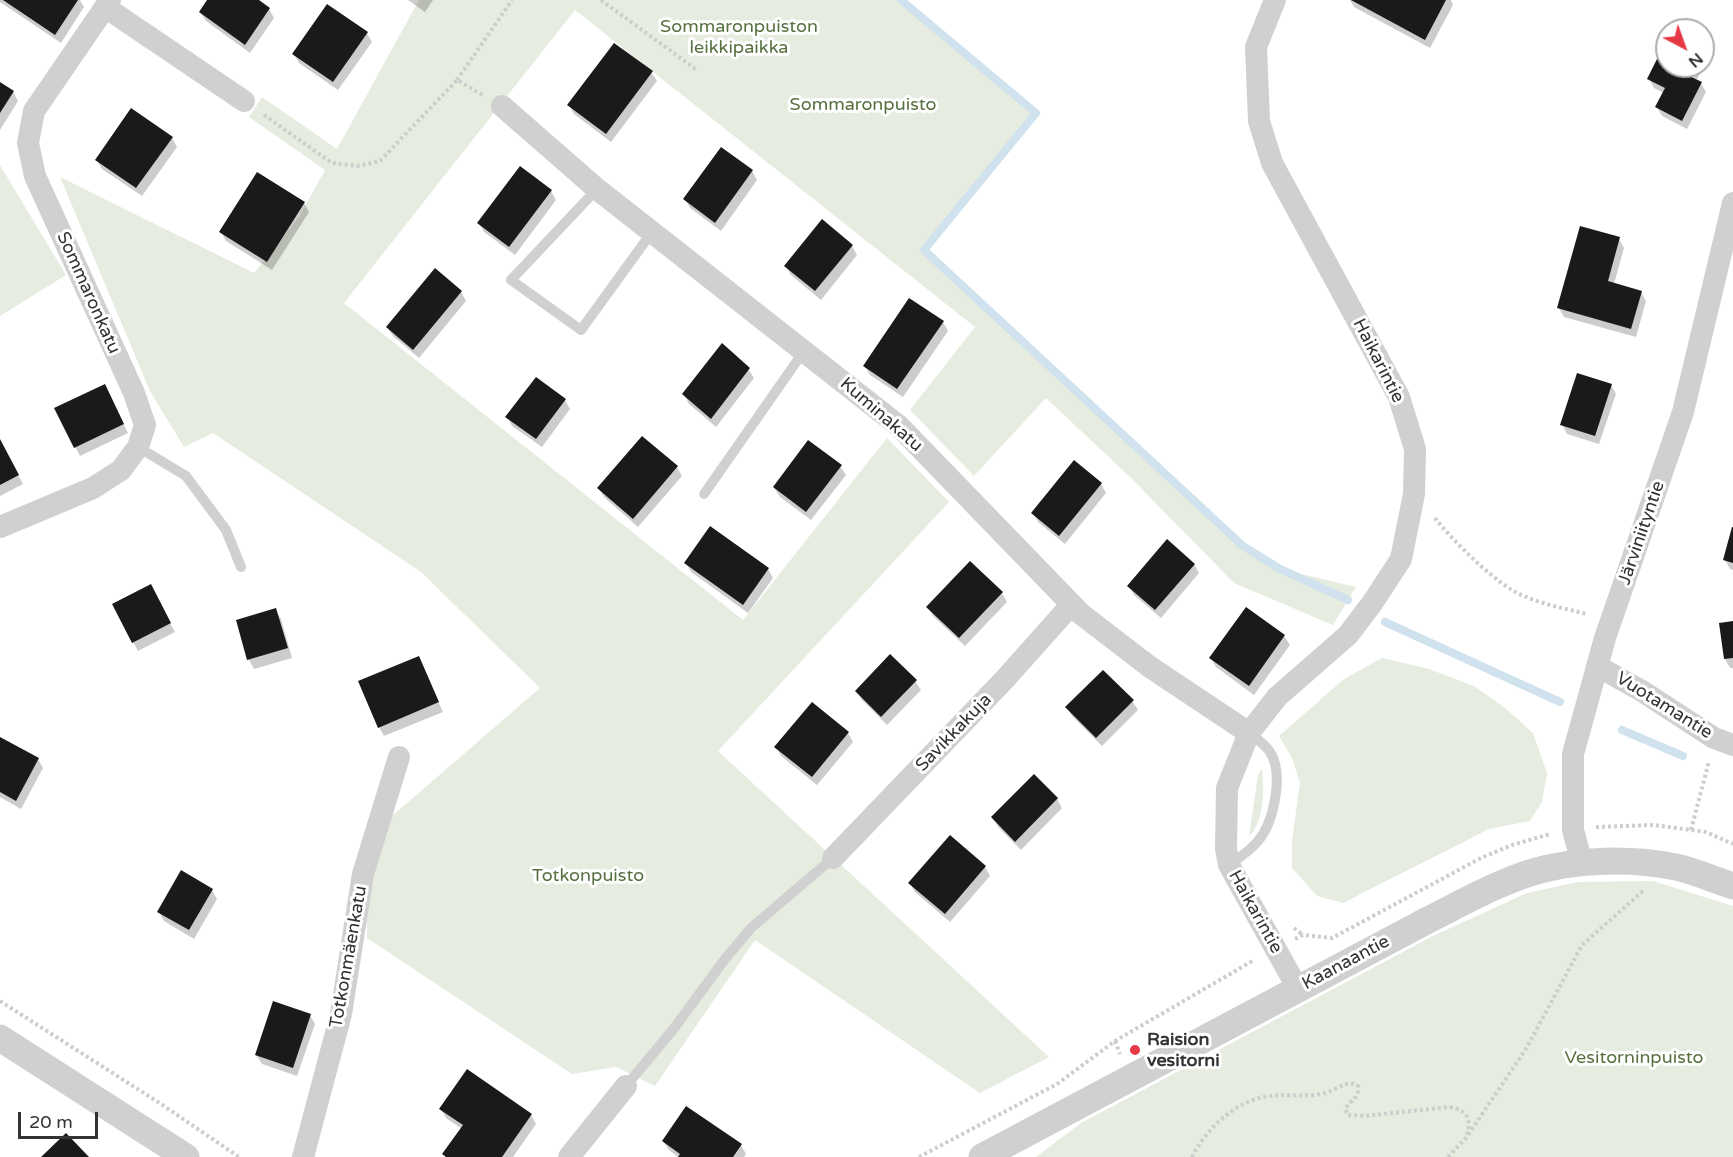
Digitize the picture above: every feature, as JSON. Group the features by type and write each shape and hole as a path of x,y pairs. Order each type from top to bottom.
{"street":[{"name":"Haikarintie","path":"1275,0 1256,47 1259,121 1272,163 1399,397 1415,449 1414,494 1401,559 1348,635 1277,698 1249,733 1227,788 1226,849 1229,865 1298,989"},
{"path":"107,4 244,100"},
{"name":"Sommaronkatu","path":"0,527 93,488 121,470 138,447 145,425 134,393 35,176 28,143 34,111 107,4"},
{"name":"Kuminakatu","path":"502,106 597,189 899,426 1081,614 1150,667 1249,733"},
{"name":"Järviniityntie","path":"1582,863 1573,830 1573,754 1597,666 1683,412 1733,203"},
{"name":"Savikkakuja","path":"833,858 1005,679 1071,604"},
{"name":"Vuotamantie","path":"1597,666 1724,742"},
{"name":"Totkonmäenkatu","path":"303,1157 341,1014 363,874 399,757"},
{"name":"Kaanaantie","path":"982,1157 1484,892 1534,872 1582,863 1632,862 1676,868 1733,886"},
{"path":"1,1041 186,1157"},
{"path":"569,1157 626,1086"}],"lane":[{"path":"597,189 511,280 581,330 652,232"},
{"path":"704,494 804,351"},
{"path":"138,447 186,476 226,530 241,567"},
{"path":"1229,865 1259,841 1271,815 1277,783 1276,767 1271,753 1249,733"},
{"path":"626,1086 675,1027 751,928 833,858"}],"path":[{"path":"244,100 332,163 358,166 380,160 457,80 512,0"},
{"path":"601,0 697,70"},
{"path":"457,80 502,106"},
{"path":"1431,513 1443,530 1463,549 1513,590 1544,603 1613,621"},
{"path":"1691,830 1724,742"},
{"path":"1448,1157 1466,1138 1526,1049 1582,945 1653,882 1676,868"},
{"path":"1286,921 1303,935"},
{"path":"0,1001 239,1157"},
{"path":"1192,1157 1217,1124 1252,1099 1270,1096 1318,1095 1351,1083 1358,1086 1359,1090 1356,1097 1345,1108 1348,1115 1365,1116 1456,1108 1467,1115 1469,1122 1466,1138"}],"green space":[{"path":"419,0 901,0 1036,113 925,251 1243,546 1280,569 1356,587 1333,625 1234,583 1131,478 1046,398 974,476 910,410 975,327 575,10 344,303 743,620 887,438 949,502 718,751 1049,1057 980,1093 755,940 655,1086 616,1067 572,1074 367,938 367,881 377,829 540,688 421,572 213,433 184,447 150,391 60,177 254,273 299,217 325,170 249,117 262,97 337,149"},
{"path":"0,165 66,275 0,316"},
{"path":"1382,658 1429,669 1474,686 1505,708 1533,733 1547,773 1542,802 1530,821 1489,829 1343,903 1317,896 1292,868 1292,840 1300,783 1292,758 1279,736 1344,679"},
{"path":"1262,768 1261,813 1249,836 1258,775"},
{"name":"Vesitorninpuisto","path":"1653,881 1733,906 1733,1157 1036,1157 1081,1123 1433,936 1527,893 1578,882"}],"building":[{"path":"3,0 78,0 55,35"},
{"path":"207,0 259,0 270,8 245,45 199,12"},
{"path":"1351,0 1446,0 1425,40"},
{"path":"327,4 368,32 333,82 292,54"},
{"path":"614,43 653,71 606,134 567,105"},
{"path":"1655,63 1655,78 1693,78 1702,82 1682,121 1655,107 1665,88 1647,79"},
{"path":"0,82 14,91 0,113"},
{"path":"131,108 173,137 136,188 95,160"},
{"path":"721,147 753,170 715,223 683,199"},
{"path":"520,166 552,190 509,247 477,223"},
{"path":"257,172 305,202 267,262 219,232"},
{"path":"822,219 853,245 815,291 784,266"},
{"path":"1580,226 1620,237 1608,281 1642,291 1631,329 1557,308"},
{"path":"435,268 462,291 413,350 386,327"},
{"path":"909,298 944,321 897,389 863,366"},
{"path":"722,343 750,368 711,419 682,394"},
{"path":"1577,373 1612,384 1595,436 1560,425"},
{"path":"536,377 566,399 536,439 505,417"},
{"path":"105,384 124,424 74,448 54,408"},
{"path":"642,436 678,466 633,519 597,488"},
{"path":"0,439 19,475 0,485"},
{"path":"808,440 842,465 806,512 773,487"},
{"path":"1074,460 1102,483 1059,536 1031,513"},
{"path":"710,526 769,568 743,605 684,563"},
{"path":"1733,527 1733,563 1723,560"},
{"path":"1167,539 1195,564 1155,610 1127,586"},
{"path":"970,561 1003,592 959,638 926,607"},
{"path":"151,584 171,623 132,643 112,604"},
{"path":"1246,607 1285,635 1249,686 1209,658"},
{"path":"276,608 288,648 247,660 236,620"},
{"path":"1733,621 1733,658 1724,659 1719,623"},
{"path":"890,654 917,680 881,717 855,691"},
{"path":"419,656 439,702 378,728 358,681"},
{"path":"1103,670 1134,700 1096,738 1065,707"},
{"path":"812,702 849,732 812,777 774,747"},
{"path":"0,737 39,758 16,801 0,792"},
{"path":"1034,774 1058,798 1015,842 991,817"},
{"path":"950,835 986,866 945,914 908,883"},
{"path":"181,870 213,889 189,930 157,912"},
{"path":"273,1001 311,1014 293,1068 255,1055"},
{"path":"467,1069 532,1114 502,1157 446,1157 442,1154 463,1125 439,1109"},
{"path":"686,1106 742,1144 733,1157 678,1157 680,1154 662,1141"},
{"path":"66,1133 89,1157 41,1157"}],"waterway":[{"path":"901,0 1036,113 924,250 1243,546 1280,569 1348,600"},
{"path":"1385,622 1560,702"},
{"path":"1622,730 1683,756"}],"place":[{"name":"Raision vesitorni","path":"1135,1050"}],"park label":[{"name":"Sommaronpuiston leikkipaikka","path":"739,37"},
{"name":"Sommaronpuisto","path":"863,105"},
{"name":"Totkonpuisto","path":"588,876"}]}
